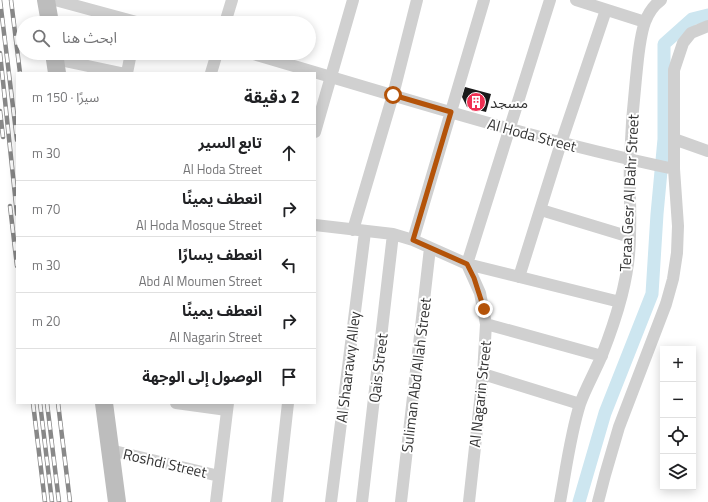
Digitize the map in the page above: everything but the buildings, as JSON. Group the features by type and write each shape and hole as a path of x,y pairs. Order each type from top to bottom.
{"main road":[{"path":"46,0 49,16"},
{"path":"104,404 117,502"}],"street":[{"path":"55,0 113,16"},
{"path":"227,16 232,0"},
{"path":"316,129 353,0"},
{"name":"Al Shaarawy Alley","path":"331,502 359,231 417,0"},
{"path":"413,240 484,0"},
{"path":"467,264 550,0"},
{"path":"576,0 645,22"},
{"name":"Teraa Gesr Al Bahr Street","path":"560,502 580,404 602,356 620,302 629,259 635,161 632,114 639,52 645,22 657,3 661,0"},
{"path":"519,277 561,143 606,10"},
{"path":"598,502 604,475 619,427 666,304 673,279 677,253 678,226 669,168 674,139 674,70 683,43 691,33 708,26"},
{"path":"127,72 130,60"},
{"path":"211,72 215,60"},
{"name":"Al Hoda Street","path":"274,60 315,72"},
{"path":"56,62 115,72"},
{"name":"Al Hoda Street","path":"316,72 509,129 561,143 669,168"},
{"path":"674,139 708,151"},
{"path":"540,210 630,237"},
{"path":"316,225 394,234 413,240 467,264 620,302"},
{"name":"Qais Street","path":"362,502 394,234"},
{"name":"Suliman Abd Allah Street","path":"401,502 430,248"},
{"name":"Al Nagarin Street","path":"467,264 480,293 486,324 483,374 469,502"},
{"path":"486,324 602,356"},
{"path":"483,374 580,404"},
{"path":"193,404 228,406 216,502"},
{"path":"277,502 288,404"},
{"name":"Roshdi Street","path":"110,450 219,476"}],"waterway":[{"path":"579,502 605,413 652,294 664,139 664,44 692,19 708,15"}],"railway":[{"path":"0,0 16,132"},
{"path":"11,0 16,41"},
{"path":"0,53 16,205"},
{"path":"18,60 20,72"},
{"path":"0,111 3,137"},
{"path":"10,206 16,257"},
{"path":"33,404 45,502"},
{"path":"40,404 52,502"},
{"path":"47,404 59,502"},
{"path":"58,404 70,502"}],"place":[{"name":"مسجد","path":"476,102"}],"route":[{"path":"393,95 451,112 413,240 467,264 480,293 484,309"}]}
